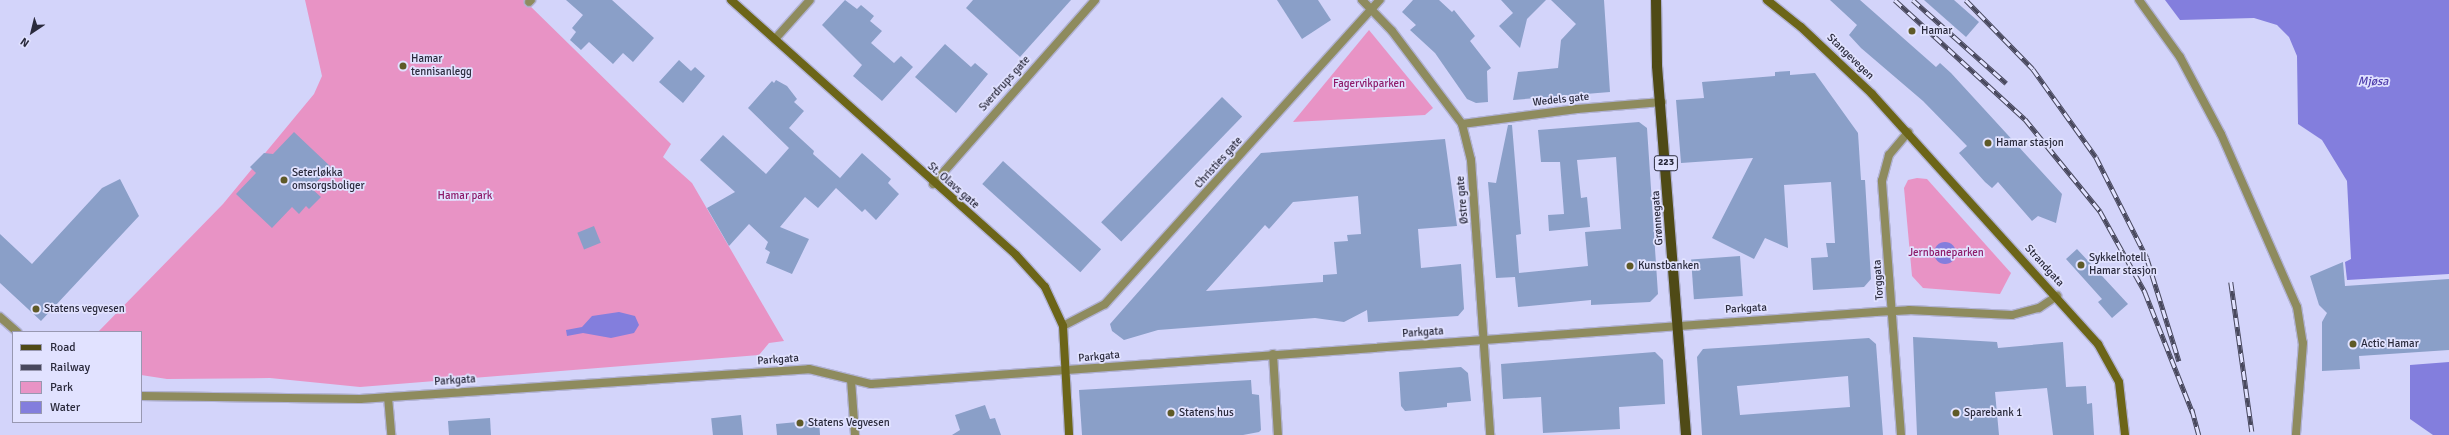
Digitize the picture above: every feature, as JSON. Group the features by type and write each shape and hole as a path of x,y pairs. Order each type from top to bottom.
{"main road":[{"name":"St. Olavs gate","path":"732,0 933,184 1016,255 1045,287 1063,326 1069,435"},
{"name":"Grønnegata","path":"1656,0 1657,66 1662,102 1686,435"},
{"name":"Stangevegen","path":"1758,0 1770,2 1823,47 1908,132"},
{"name":"Strandgata","path":"1908,132 2057,296 2098,344 2119,382 2125,435"}],"street":[{"path":"775,39 810,0"},
{"name":"Sverdrups gate","path":"933,184 1095,0"},
{"name":"Østre gate","path":"1362,0 1372,9 1462,124 1471,160 1490,435"},
{"name":"Christies gate","path":"1063,326 1105,304 1380,0"},
{"path":"2139,0 2180,57 2221,134 2297,307 2303,343 2296,435"},
{"name":"Wedels gate","path":"1462,124 1562,110 1662,102"},
{"name":"Torggata","path":"1901,435 1882,181 1889,155 1908,132"},
{"name":"Parkgata","path":"142,396 336,399 388,397 809,369 871,384 1484,340 1677,324 1892,311 2012,315 2039,308 2057,296"},
{"path":"0,317 16,331"},
{"path":"1273,354 1278,435"},
{"path":"851,380 854,435"},
{"path":"388,397 391,435"}],"green space":[{"name":"Hamar park","path":"305,0 524,0 671,144 663,157 692,183 784,341 769,343 759,355 360,387 270,378 167,379 142,375 142,331 99,331 223,204 314,94 322,76"},
{"name":"Fagervikparken","path":"1369,30 1433,108 1425,115 1293,122"},
{"name":"Jernbaneparken","path":"1917,178 1927,179 2011,273 2000,294 1923,288 1912,276 1904,188 1908,180"}],"water":[{"name":"Mjøsa","path":"2165,0 2449,0 2449,274 2347,280 2345,262 2351,259 2347,181 2322,140 2298,124 2297,56 2289,37 2277,25 2254,18 2180,20"},
{"path":"1945,242 1953,245 1956,253 1953,261 1945,264 1937,261 1934,253 1937,245"},
{"path":"619,312 635,316 639,325 634,333 611,338 583,333 567,336 566,330 582,327 592,316"},
{"path":"2449,362 2449,435 2433,435 2410,419 2410,365"}],"building":[{"path":"566,0 612,0 654,38 633,62 623,53 613,64 589,42 581,50 570,40 576,32 572,28 583,15"},
{"path":"845,0 857,9 861,5 874,16 870,21 882,31 871,43 894,63 901,56 913,67 882,101 853,76 862,65 822,25"},
{"path":"973,0 1071,0 1020,57 966,8"},
{"path":"1277,0 1318,0 1331,20 1302,39"},
{"path":"1413,0 1439,0 1452,12 1454,10 1475,36 1470,41 1491,68 1487,71 1488,102 1476,103 1467,99 1435,53 1410,30 1416,25 1402,12"},
{"path":"1501,0 1546,0 1527,19 1520,48 1499,26 1513,13"},
{"path":"1551,0 1604,0 1610,92 1513,100 1518,72 1558,68 1561,40 1576,24"},
{"name":"Hamar stasjon","path":"1830,0 1860,0 1936,67 1940,63 1951,73 2062,194 2056,223 2038,216 2032,221 1998,182 1992,188 1985,182 1959,153 1967,146 1923,101 1861,48 1849,35 1857,25"},
{"path":"1924,0 1954,0 1979,22 1966,37"},
{"path":"945,44 971,67 975,63 988,74 956,113 915,77"},
{"path":"679,60 691,71 695,67 705,76 683,103 659,82"},
{"path":"1790,71 1790,75 1815,73 1858,133 1861,180 1865,180 1871,279 1864,287 1813,290 1811,258 1828,257 1826,243 1835,243 1831,182 1784,185 1788,248 1765,238 1754,259 1712,238 1753,158 1681,163 1676,100 1704,98 1702,82 1775,76 1775,72"},
{"path":"776,80 787,86 797,99 794,102 804,111 789,128 814,151 813,154 840,178 862,153 891,179 888,183 899,194 876,220 865,209 862,212 836,188 818,208 805,197 780,227 809,239 792,274 766,263 770,252 765,249 768,242 749,224 729,246 707,208 735,192 700,160 723,135 766,174 789,148 748,108 772,81 774,83"},
{"path":"1222,97 1242,116 1121,242 1101,222"},
{"path":"1639,122 1647,128 1658,294 1650,302 1591,305 1591,300 1518,307 1515,277 1496,278 1488,182 1496,183 1508,125 1512,125 1521,234 1516,235 1519,273 1588,266 1585,232 1621,229 1616,157 1577,160 1581,198 1587,197 1590,227 1549,231 1548,215 1564,214 1560,162 1541,162 1538,130"},
{"name":"Seterløkka omsorgsboliger","path":"294,132 331,167 311,188 321,197 309,209 306,206 299,214 292,207 272,228 236,194 256,173 250,167 264,153 273,154"},
{"path":"1445,139 1457,226 1418,229 1421,268 1461,264 1464,309 1458,316 1368,322 1367,310 1344,322 1315,318 1158,330 1124,340 1112,331 1110,324 1261,153","holes":["1358,196 1361,234 1347,235 1348,241 1334,242 1337,274 1323,275 1323,282 1206,291 1265,225 1269,229 1293,202"]},
{"path":"1003,161 1101,249 1080,272 982,184"},
{"path":"120,179 139,216 41,321 0,283 0,234 32,264 102,188"},
{"path":"594,226 601,243 584,249 577,233"},
{"path":"2077,249 2128,304 2112,318 2098,302 2102,299 2066,259"},
{"path":"1740,256 1743,296 1694,299 1691,259"},
{"path":"2343,262 2345,286 2449,279 2449,350 2359,356 2360,369 2322,371 2322,322 2327,313 2319,305 2310,276"},
{"path":"1913,337 1997,342 1998,348 2063,342 2066,387 2086,386 2087,404 2092,403 2094,435 2053,435 2047,388 1995,392 1999,435 1917,435"},
{"path":"1869,338 1876,344 1883,435 1702,435 1697,357 1703,349","holes":["1848,376 1850,407 1740,415 1737,386"]},
{"path":"1655,352 1663,360 1665,404 1619,407 1620,429 1543,433 1541,397 1503,399 1501,364"},
{"path":"1461,367 1468,373 1471,401 1447,403 1447,407 1405,411 1401,406 1399,372"},
{"name":"Statens hus","path":"1251,380 1252,394 1259,395 1261,430 1259,432 1243,435 1082,435 1079,390"},
{"path":"985,405 990,419 995,418 1001,435 952,435 960,430 955,415"},
{"path":"741,415 743,435 713,435 711,418"},
{"path":"490,418 491,435 449,435 448,421"},
{"path":"819,420 820,435 777,435 776,424"}],"railway":[{"path":"1895,0 2025,119 2100,211 2145,292 2193,413"},
{"path":"1913,0 2006,83"},
{"path":"1966,0 2033,69 2096,157 2147,258 2179,361"},
{"path":"2231,282 2252,432"},
{"path":"2192,409 2199,435"}],"place":[{"name":"Hamar","path":"1912,31"},
{"name":"Hamar tennisanlegg","path":"403,66"},
{"name":"Hamar stasjon","path":"1988,143"},
{"name":"Seterløkka omsorgsboliger","path":"284,180"},
{"name":"Sykkelhotell Hamar stasjon","path":"2081,265"},
{"name":"Kunstbanken","path":"1630,266"},
{"name":"Statens vegvesen","path":"36,309"},
{"name":"Actic Hamar","path":"2353,344"},
{"name":"Statens hus","path":"1171,413"},
{"name":"Sparebank 1","path":"1956,413"},
{"name":"Statens Vegvesen","path":"800,423"}]}
